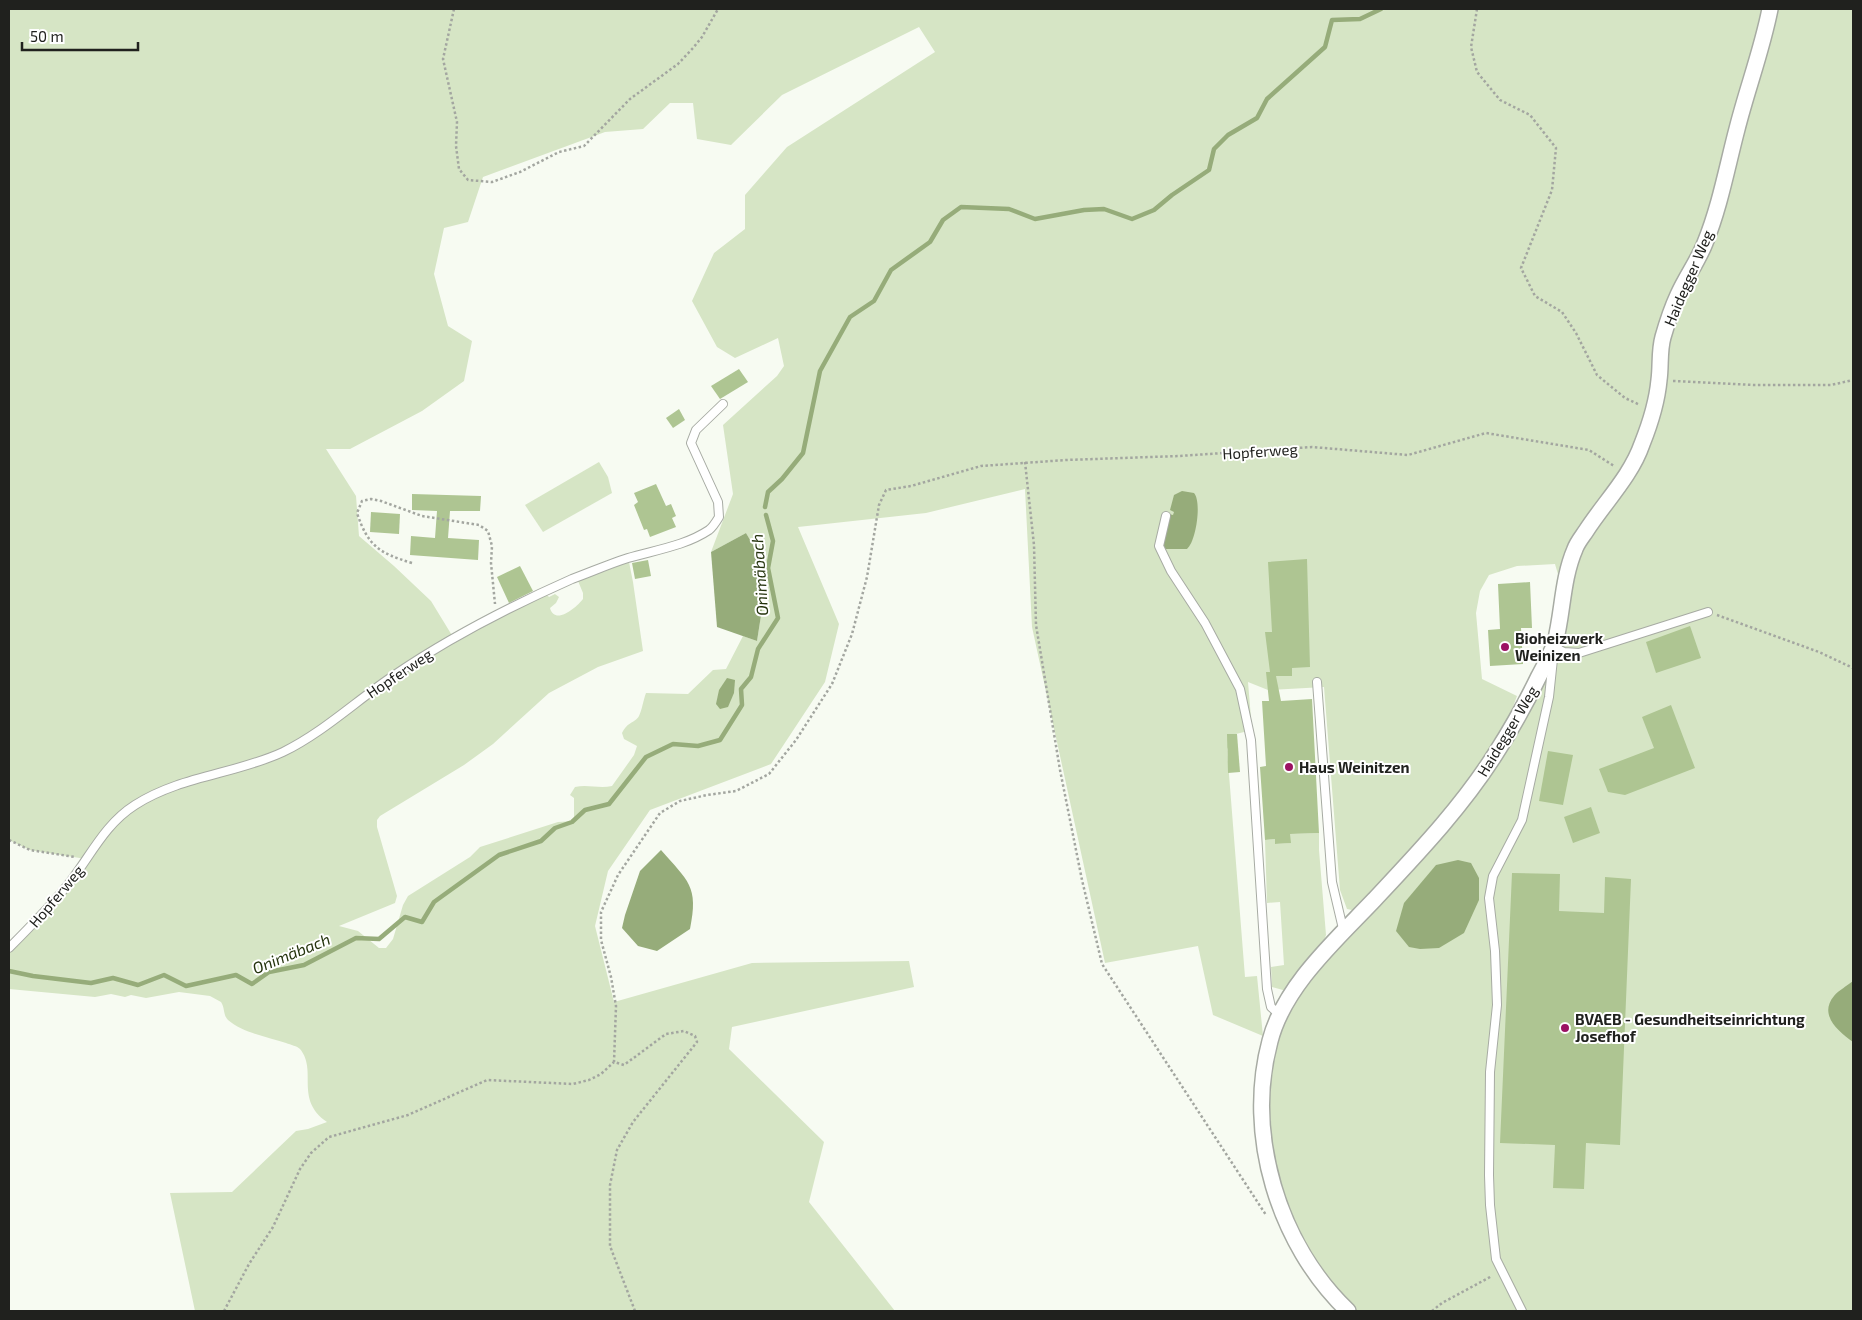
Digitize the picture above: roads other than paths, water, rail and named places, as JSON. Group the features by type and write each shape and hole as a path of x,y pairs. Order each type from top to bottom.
{"street":[{"name":"Haidegger Weg","path":"1348,1311 1323,1284 1299,1247 1286,1221 1271,1173 1262,1119 1262,1081 1270,1037 1279,1014 1307,973 1394,879 1469,793 1522,711 1554,646 1567,574 1575,548 1627,473 1641,448 1659,381 1661,342 1677,298 1704,245 1720,198 1737,126 1766,34 1770,9"}],"lane":[{"name":"Hopferweg","path":"9,948 54,902 100,838 117,818 144,799 185,782 264,759 294,746 448,640 495,615 599,569 628,558 683,543 710,529 720,517 718,502 691,443 696,430 723,404"},
{"path":"1166,516 1159,546 1171,571 1205,623 1240,689 1251,740 1267,989 1271,1007 1279,1014"},
{"path":"1522,1311 1496,1259 1489,1175 1490,1072 1496,1005 1495,951 1489,898 1493,876 1522,820 1549,697 1554,646 1564,652 1579,653 1708,612"},
{"path":"1317,682 1332,882 1344,933"}],"water":[{"path":"1182,491 1194,493 1198,505 1193,539 1187,549 1164,549 1162,545 1169,514 1173,515 1174,512 1170,510 1174,495"},
{"path":"746,533 756,550 763,603 757,641 717,627 711,552"},
{"path":"727,678 735,680 734,693 728,707 720,709 716,704 719,690"},
{"path":"661,850 689,885 693,903 690,929 657,951 638,946 622,928 640,871"},
{"path":"1458,860 1471,863 1479,878 1479,900 1464,933 1439,948 1420,949 1409,947 1396,931 1404,903 1436,865"},
{"path":"1853,981 1853,1042 1832,1022 1828,1010 1834,996"}],"waterway":[{"name":"Onimäbach","path":"765,507 768,492 782,479 803,453 820,371 850,317 874,301 891,270 930,242 943,220 961,207 1009,209 1035,219 1084,210 1104,209 1132,219 1154,210 1172,195 1209,170 1214,149 1228,135 1257,118 1267,99 1325,47 1332,20 1360,19 1381,9"},
{"name":"Onimäbach","path":"9,971 91,983 113,978 138,985 164,975 186,986 236,975 252,984 269,972 304,965 356,938 379,939 405,917 422,922 434,902 499,855 541,841 555,828 572,822 585,810 609,804 646,757 673,744 698,746 720,740 742,705 741,689 751,677 758,649 778,618 768,568 773,541 766,515"}],"place":[{"name":"Bioheizwerk Weinizen","path":"1505,647"},
{"name":"Haus Weinitzen","path":"1289,767"},
{"name":"BVAEB - Gesundheitseinrichtung Josefhof","path":"1565,1028"}]}
